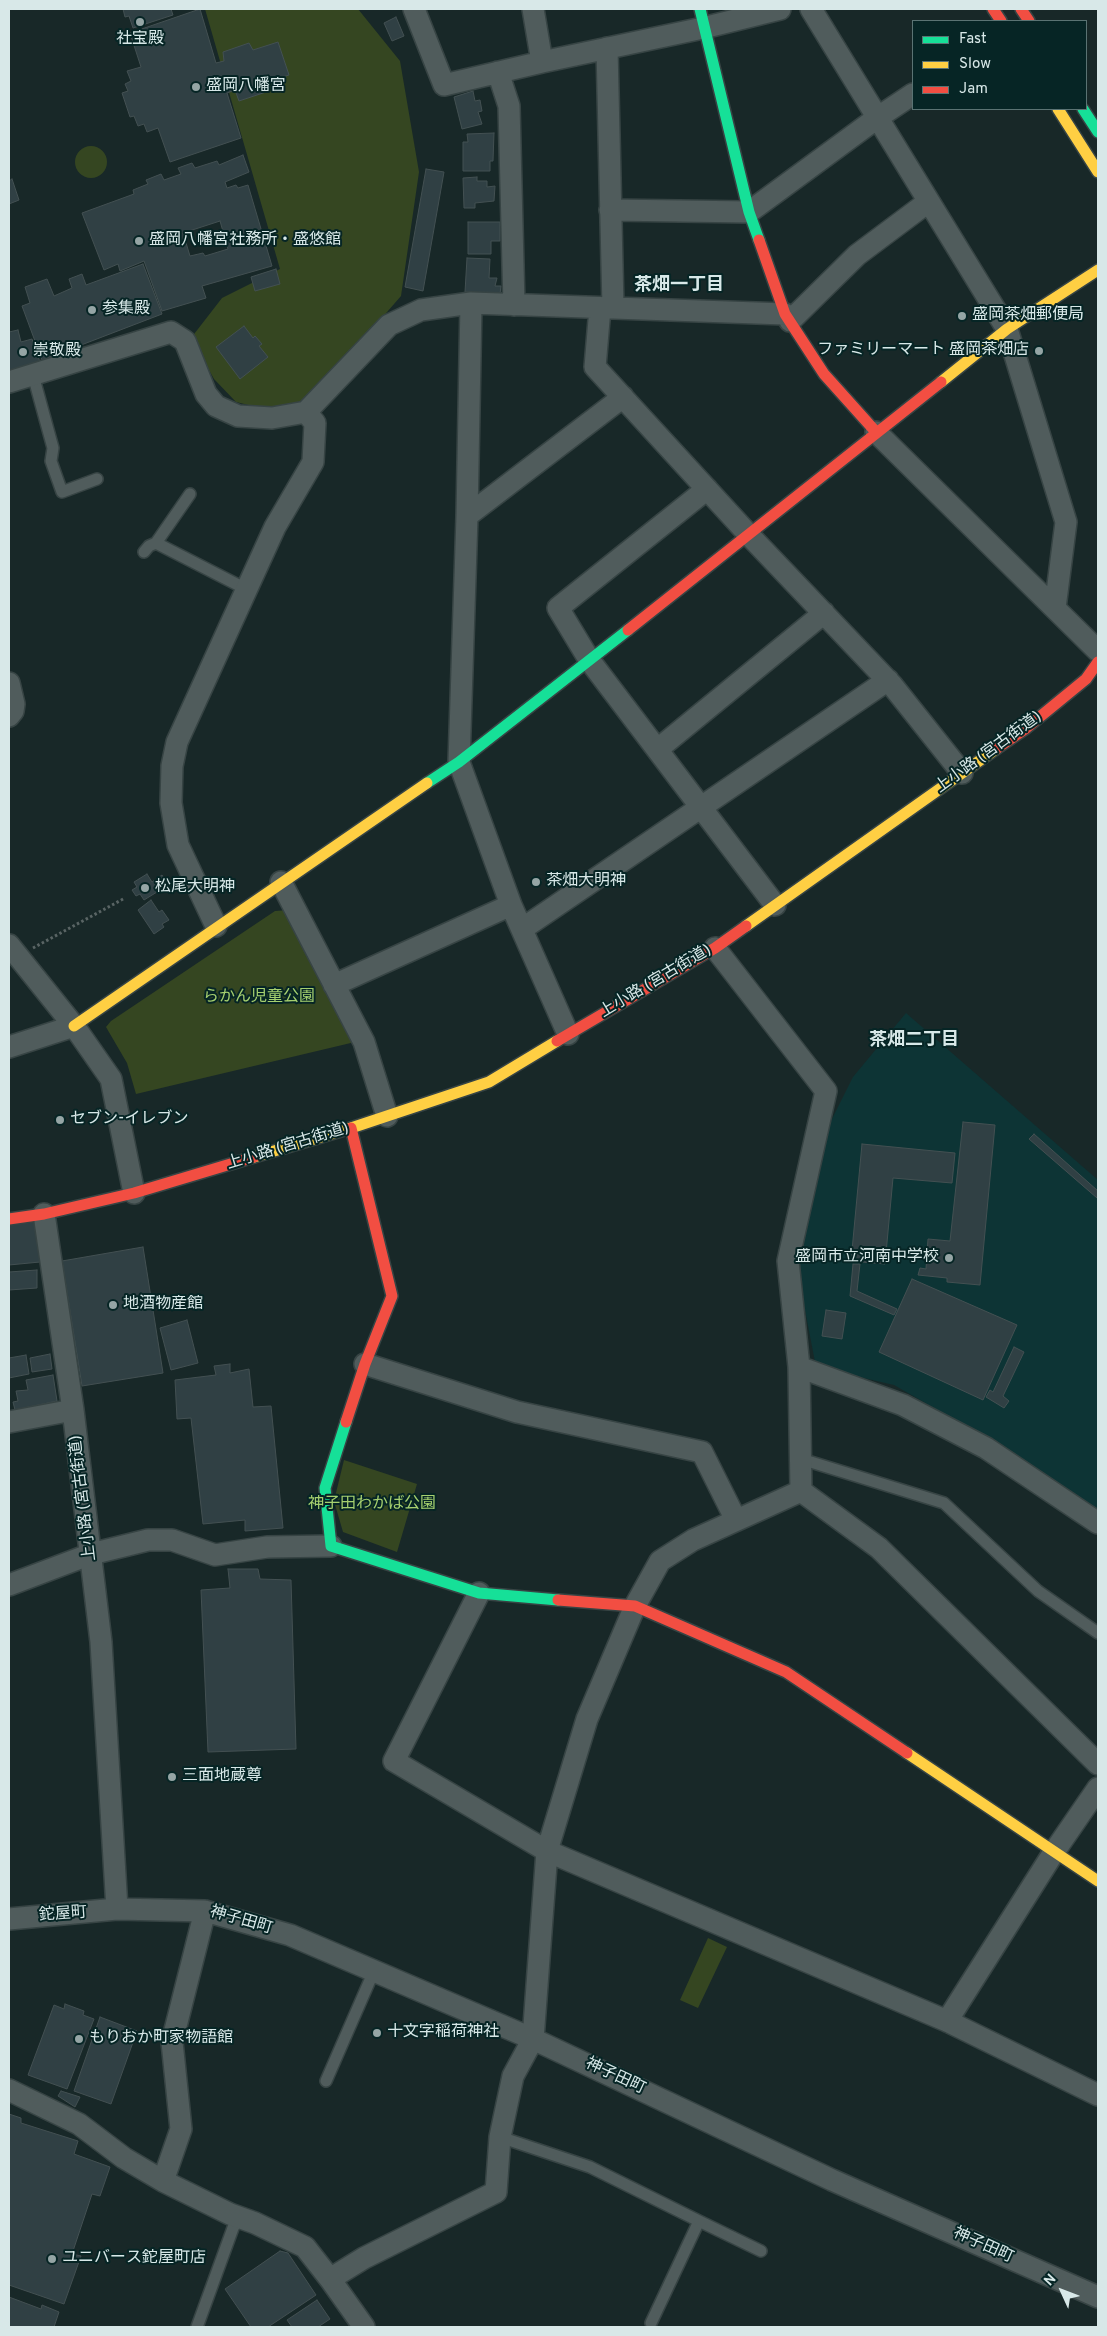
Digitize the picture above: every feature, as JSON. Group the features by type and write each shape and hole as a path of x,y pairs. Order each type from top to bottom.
{"main road":[{"path":"993,9 1000,20"},
{"path":"1021,9 1028,20"},
{"path":"702,18 749,212 787,318 824,374 876,432"},
{"path":"1059,110 1098,172"},
{"path":"1085,110 1098,132"},
{"path":"74,1026 216,926 459,762 750,535 1008,328 1098,270"},
{"name":"上小路 (宮古街道)","path":"44,1214 134,1193 351,1128 489,1082 715,948 1094,677"},
{"path":"351,1128 392,1296 364,1364 325,1488 331,1546 479,1593 635,1606 786,1672 1098,1882"},
{"path":"9,1219 44,1214"}],"street":[{"path":"414,9 444,85 607,48 702,18 780,9"},
{"path":"533,9 542,62"},
{"path":"811,9 928,202 1008,328 1066,522 1055,608"},
{"path":"607,48 610,210 606,308 595,367 750,535 888,680 962,773"},
{"path":"498,72 509,106 514,304"},
{"path":"610,210 749,212 877,118 912,95"},
{"path":"9,382 171,332 185,341 206,394 216,406 238,416 272,418 306,412 389,325 421,310 471,303 787,318 857,255 928,202"},
{"path":"471,303 467,516 459,762 511,905 568,1034"},
{"path":"467,516 622,396"},
{"path":"216,926 178,845 171,803 172,766 177,742 192,706 275,526 313,462 315,423 306,412"},
{"path":"876,432 1098,651"},
{"path":"707,489 558,608 590,661 775,905"},
{"path":"658,749 824,613"},
{"path":"522,929 888,680"},
{"path":"9,683 14,704 13,712 9,716"},
{"path":"281,882 364,1042 387,1116"},
{"path":"334,984 511,905"},
{"path":"9,945 74,1026 111,1079 134,1193"},
{"path":"715,948 826,1091 788,1261 799,1367 801,1491"},
{"path":"9,1047 74,1026"},
{"name":"上小路 (宮古街道)","path":"44,1214 73,1410 101,1642 117,1909"},
{"path":"364,1364 518,1412 702,1452 736,1520"},
{"path":"799,1367 903,1405 986,1448 1098,1523"},
{"path":"9,1422 73,1410"},
{"path":"330,2279 364,2258 496,2192 500,2137 513,2076 533,2039 547,1851 588,1719 635,1606 660,1561 694,1540 801,1491"},
{"path":"801,1491 879,1548 1098,1764"},
{"path":"9,1585 91,1554 148,1540 172,1540 215,1554 267,1547 331,1546"},
{"path":"479,1593 394,1761 547,1851 948,2021 1098,2095"},
{"path":"948,2021 1054,1852 1098,1788"},
{"name":"神子田町","path":"117,1909 205,1911 290,1935 533,2039 832,2180 1098,2298"},
{"name":"鉈屋町","path":"9,1919 117,1909"},
{"path":"163,2181 181,2129 172,2042 205,1911"},
{"path":"9,2090 78,2124 124,2158 163,2181 304,2247 330,2279 364,2327"}],"lane":[{"path":"33,374 53,448 51,461 62,492 97,479"},
{"path":"144,552 149,546 156,543 190,494"},
{"path":"156,543 246,589"},
{"path":"801,1459 944,1503 1038,1591 1098,1633"},
{"path":"326,2081 374,1970"},
{"path":"500,2137 590,2167 761,2250"},
{"path":"197,2327 233,2228 239,2217"},
{"path":"651,2323 699,2221"}],"path":[{"path":"31,949 125,898"}],"shaded area":[{"name":"盛岡市立河南中学校","path":"906,1013 1098,1180 1098,1511 976,1432 894,1385 816,1367 797,1269 826,1131 853,1077"}],"green space":[{"path":"205,9 358,9 400,61 419,172 401,296 313,397 273,411 236,402 214,379 191,338 222,298 280,269"},
{"path":"91,146 102,151 107,162 102,173 91,178 80,173 75,162 80,151"},
{"name":"らかん児童公園","path":"289,910 355,1042 136,1094 127,1063 106,1027 111,1021 275,911"},
{"name":"神子田わかば公園","path":"344,1460 417,1484 397,1552 343,1532 334,1501"},
{"path":"708,1938 727,1947 698,2008 680,2000"}],"building":[{"name":"社宝殿","path":"123,9 171,9 173,15 133,28 129,16 125,17"},
{"name":"盛岡八幡宮","path":"200,9 216,63 224,61 223,52 249,43 253,50 278,42 289,75 264,83 266,92 239,101 235,90 227,93 241,138 170,162 158,128 147,132 144,124 138,126 134,116 130,117 122,93 128,91 125,84 131,81 127,71 141,67 130,33"},
{"path":"396,17 404,36 392,41 384,23"},
{"path":"473,91 475,101 480,100 482,111 478,112 482,124 462,129 454,97"},
{"path":"494,133 493,161 490,161 490,171 463,171 463,142 468,142 467,134"},
{"name":"盛岡八幡宮社務所・盛悠館","path":"243,155 249,172 225,182 227,188 236,185 238,188 248,185 272,266 202,286 206,298 162,311 144,261 120,271 118,264 104,270 82,213 134,194 133,190 148,184 146,180 161,174 164,180 181,174 178,168 192,163 195,168 217,161 219,165","holes":["220,221 228,249 205,256 203,253 190,256 183,233"]},
{"path":"426,169 444,172 423,291 405,287"},
{"path":"477,177 477,181 487,181 487,187 495,186 494,201 475,203 475,208 464,208 463,178"},
{"path":"12,179 19,200 9,204 9,181"},
{"path":"468,222 500,222 500,241 491,241 491,254 468,254"},
{"path":"467,258 490,259 489,278 497,278 495,286 501,286 500,294 465,292"},
{"name":"参集殿","path":"143,264 162,314 42,360 22,306 30,303 25,287 47,279 54,296 72,288 69,279 82,274 86,285"},
{"path":"276,269 280,284 255,291 251,277"},
{"path":"244,326 253,338 255,336 262,344 259,346 268,357 240,379 216,347"},
{"name":"崇敬殿","path":"18,330 21,342 32,339 40,362 9,371 9,332"},
{"name":"松尾大明神","path":"147,874 152,882 162,875 165,880 154,887 157,892 144,900 140,894 136,896 132,890 137,887 134,882"},
{"name":"茶畑大明神","path":"536,877 542,881 536,888 531,883"},
{"path":"151,900 159,912 162,910 169,920 162,924 164,927 154,934 138,910"},
{"path":"963,1122 995,1125 980,1285 947,1282 947,1278 918,1275 920,1268 926,1269 928,1239 950,1241"},
{"path":"1034,1134 1098,1191 1097,1198 1029,1139"},
{"path":"862,1144 955,1153 952,1183 893,1178 885,1264 851,1261"},
{"path":"36,1221 40,1262 9,1265 9,1225"},
{"path":"143,1247 163,1373 82,1386 62,1261"},
{"path":"853,1264 860,1264 857,1291 897,1309 894,1315 850,1296"},
{"path":"37,1270 37,1288 9,1290 9,1272"},
{"path":"912,1279 1017,1325 983,1400 879,1352"},
{"path":"826,1310 846,1313 842,1339 822,1336"},
{"path":"187,1320 198,1363 171,1370 160,1328"},
{"path":"1014,1347 1024,1352 1003,1396 1009,1401 1004,1408 986,1397 990,1390 993,1392"},
{"path":"50,1354 52,1369 32,1372 30,1358"},
{"path":"26,1355 29,1374 9,1378 9,1358"},
{"path":"230,1364 230,1373 249,1369 253,1407 271,1406 283,1528 245,1531 245,1520 203,1524 191,1418 177,1419 175,1380 216,1375 214,1366"},
{"path":"53,1375 57,1401 15,1410 13,1402 18,1401 16,1391 28,1390 26,1380"},
{"path":"228,1569 258,1569 260,1579 291,1580 296,1749 208,1752 201,1590 230,1588"},
{"path":"65,2004 84,2011 83,2015 94,2019 67,2089 28,2075 54,2005 64,2009"},
{"path":"100,2017 137,2031 111,2104 74,2091"},
{"path":"61,2091 80,2097 75,2107 58,2096"},
{"path":"9,2114 21,2118 21,2123 78,2141 74,2154 110,2167 100,2196 92,2194 72,2254 81,2256 64,2304 9,2285"},
{"path":"280,2251 288,2253 316,2295 268,2327 251,2327 225,2289"},
{"path":"9,2297 41,2309 42,2305 59,2312 54,2327 9,2327"},
{"path":"317,2300 330,2319 318,2327 292,2327 287,2320"}],"traffic: fast":[{"path":"700,9 749,212 759,240"},
{"path":"1084,110 1098,132"},
{"path":"427,783 459,762 628,630"},
{"path":"346,1422 325,1488 331,1546 479,1593 558,1600"}],"traffic: slow":[{"path":"1059,110 1098,172"},
{"path":"941,382 1007,329 1098,270"},
{"path":"746,926 996,749"},
{"path":"74,1026 427,783"},
{"path":"254,1157 351,1128 489,1082 557,1041"},
{"path":"907,1753 1098,1881"}],"traffic: jam":[{"path":"993,9 1000,20"},
{"path":"1021,9 1028,20"},
{"path":"759,240 785,314 824,374 876,432"},
{"path":"628,630 941,382"},
{"path":"996,749 1025,729 1086,679 1098,662"},
{"path":"557,1041 715,948 746,926"},
{"path":"346,1422 365,1364 392,1296 351,1128"},
{"path":"9,1219 44,1214 134,1193 254,1157"},
{"path":"558,1600 635,1606 786,1672 907,1753"}],"place":[{"name":"社宝殿","path":"140,22"},
{"name":"盛岡八幡宮","path":"196,87"},
{"name":"盛岡八幡宮社務所・盛悠館","path":"139,241"},
{"name":"参集殿","path":"92,310"},
{"name":"盛岡茶畑郵便局","path":"962,316"},
{"name":"ファミリーマート 盛岡茶畑店","path":"1039,351"},
{"name":"崇敬殿","path":"23,352"},
{"name":"茶畑大明神","path":"536,882"},
{"name":"松尾大明神","path":"145,888"},
{"name":"セブン-イレブン","path":"60,1120"},
{"name":"盛岡市立河南中学校","path":"949,1258"},
{"name":"地酒物産館","path":"113,1305"},
{"name":"三面地蔵尊","path":"172,1777"},
{"name":"十文字稲荷神社","path":"377,2033"},
{"name":"もりおか町家物語館","path":"79,2039"},
{"name":"ユニバース鉈屋町店","path":"52,2259"}],"district":[{"name":"茶畑一丁目","path":"679,286"},
{"name":"茶畑二丁目","path":"914,1041"}]}
